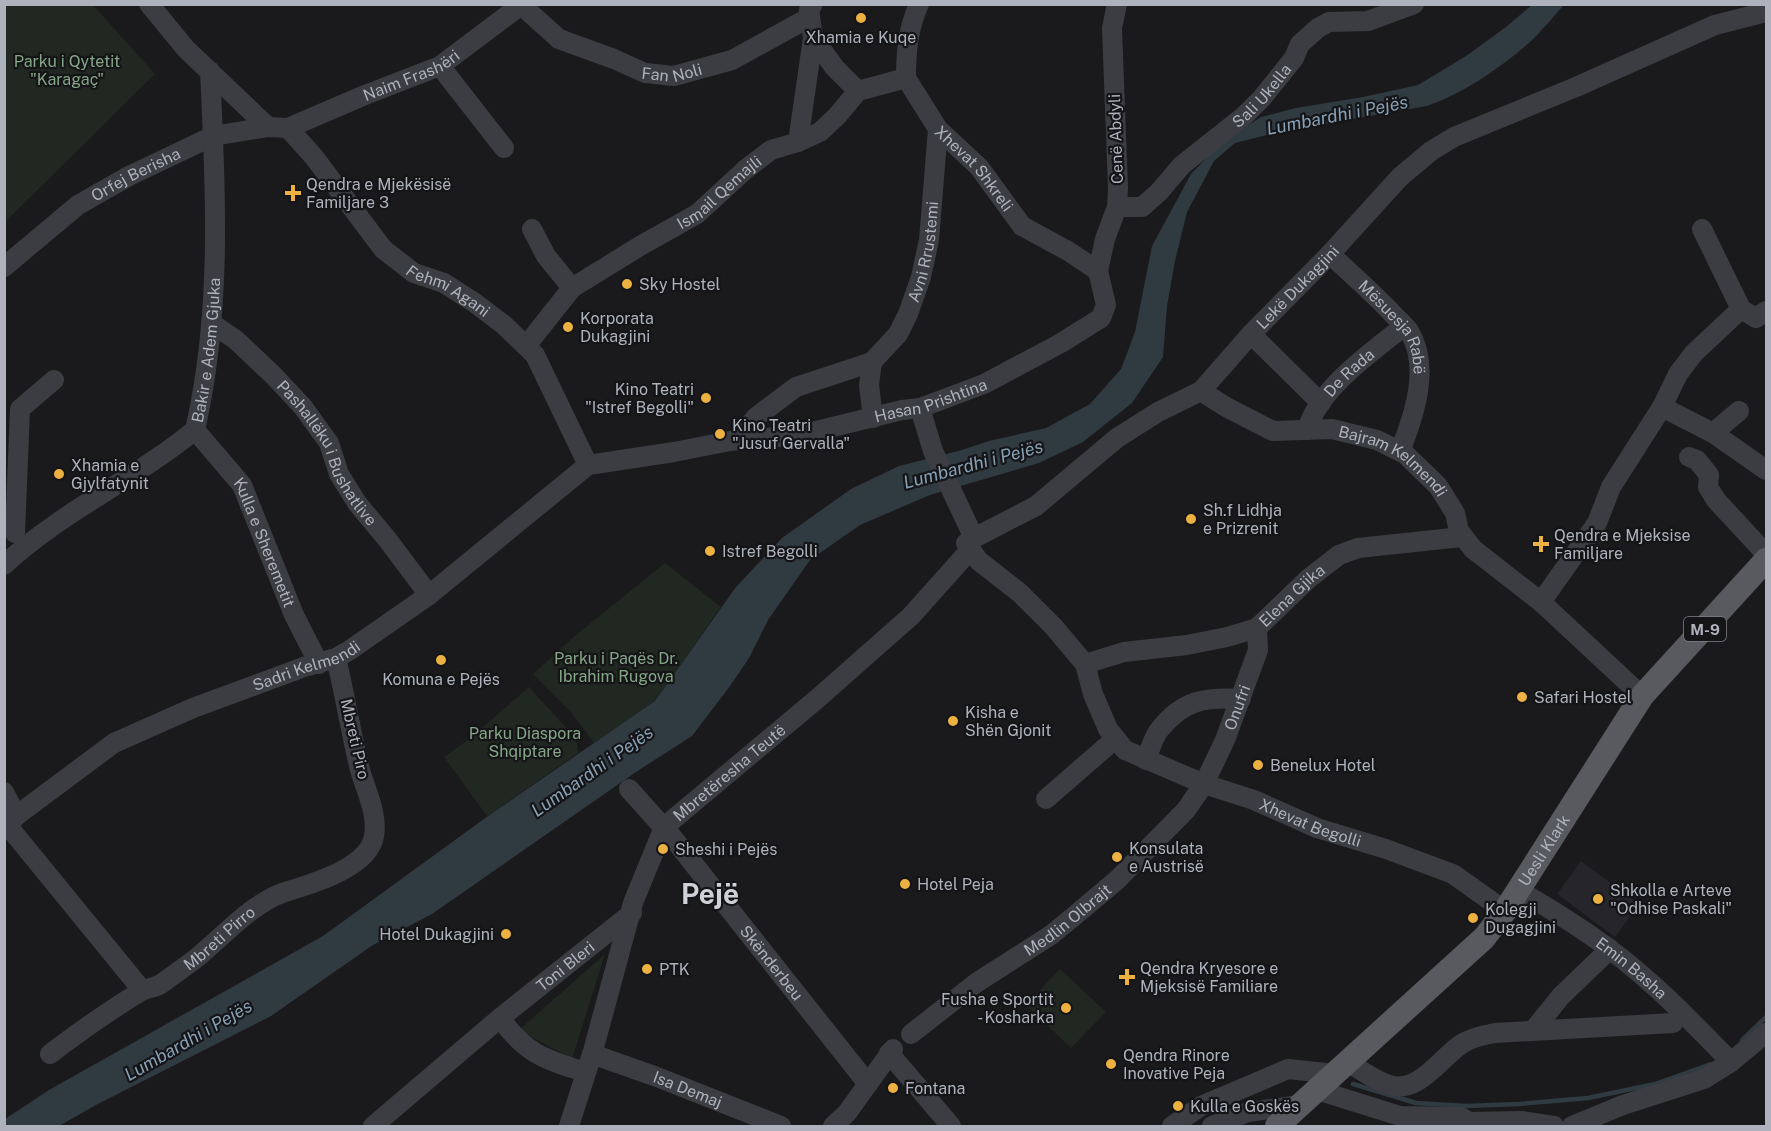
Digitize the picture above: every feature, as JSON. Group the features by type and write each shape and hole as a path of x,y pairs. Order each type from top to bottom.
{"main road":[{"name":"M-9","path":"1642,696 1767,560"},
{"name":"Uesli Klark","path":"1276,1126 1484,938 1505,911 1642,696"}],"street":[{"path":"149,4 186,49 268,128"},
{"path":"858,91 906,78 908,36 919,4"},
{"name":"Cenë Abdyli","path":"1098,271 1105,239 1117,207 1112,28 1117,4"},
{"name":"Sali Ukella","path":"1117,207 1142,207 1159,192 1182,165 1244,116 1262,98 1294,58 1300,44 1318,28 1329,22 1368,21 1414,4"},
{"name":"Fan Noli","path":"520,5 559,39 645,73 674,76 732,60 809,9 813,38 798,142"},
{"name":"Naim Frashëri","path":"288,128 440,66 520,5"},
{"name":"Lekë Dukagjini","path":"972,544 1035,506 1117,438 1158,412 1201,391 1251,334 1330,254 1400,177 1425,156 1454,137 1715,25 1767,12"},
{"name":"Fan Noli","path":"813,38 835,68 858,91"},
{"path":"440,66 504,148"},
{"path":"210,71 213,136"},
{"name":"Xhevat Shkreli","path":"906,78 939,129 979,167 1022,226 1068,251 1098,271"},
{"name":"Ismail Qemajli","path":"526,346 572,288 697,214 746,169 771,150 798,142 820,132 858,91"},
{"name":"Orfej Berisha","path":"4,267 78,205 129,176 213,136 268,128 288,128"},
{"name":"Fehmi Agani","path":"288,128 315,157 383,249 414,273 444,283 475,303 504,325 535,355 581,470"},
{"name":"Avni Rrustemi","path":"737,440 756,417 796,387 872,362 898,334 908,315 921,277 929,240 939,129"},
{"name":"Bakir e Adem Gjuka","path":"4,566 15,541 172,449 195,430 211,323 215,227 213,136"},
{"path":"532,229 546,256 572,288"},
{"path":"1702,229 1741,309 1756,318 1767,311"},
{"name":"Mësuesja Rabë","path":"1330,254 1377,297 1409,331 1419,355 1419,380 1415,408 1400,451"},
{"name":"Hasan Prishtina","path":"581,470 737,440 800,435 920,408 984,384 1061,343 1101,318 1106,305 1098,271"},
{"path":"1541,602 1597,523 1611,487 1662,407 1678,374 1694,353 1741,309"},
{"name":"Pashallëku i Bushatlive","path":"211,323 236,340 303,407 329,443 339,474 357,503 387,538 429,595"},
{"name":"De Rada","path":"1306,430 1311,414 1331,390 1365,357 1404,326"},
{"path":"1251,334 1321,403"},
{"path":"872,362 869,385 873,418"},
{"path":"15,541 10,497 20,409 54,380"},
{"name":"Bajram Kelmendi","path":"1201,391 1273,431 1332,429 1377,440 1400,451 1438,486 1455,513 1462,537 1473,549 1541,602 1642,696"},
{"path":"1662,407 1713,433 1767,470"},
{"path":"920,408 933,451 972,544"},
{"path":"1713,433 1739,411"},
{"name":"Kulla e Sheremetit","path":"195,430 242,485 294,615 327,661"},
{"path":"1689,458 1696,460 1709,475 1708,487 1716,500 1767,554"},
{"name":"Sadri Kelmendi","path":"9,824 114,742 193,708 304,667 327,661 429,595 581,470"},
{"name":"Elena Gjika","path":"1085,664 1124,651 1186,645 1257,628 1308,579 1340,555 1358,548 1462,537"},
{"name":"Xhevat Begolli","path":"972,544 993,573 1020,593 1053,626 1085,664 1093,694 1108,729 1125,750 1204,784 1254,800 1317,828 1386,849 1453,874 1505,911"},
{"name":"Mbretëresha Teutë","path":"569,1126 633,903 664,827 817,699 911,616 972,544"},
{"name":"Onufri","path":"1204,784 1225,741 1258,650 1257,628"},
{"name":"Mbreti Piro","path":"327,661 375,820"},
{"path":"1146,760 1159,730 1184,706 1213,698 1241,699"},
{"path":"1046,799 1115,739"},
{"name":"Medlin Olbrajt","path":"911,1034 976,983 1051,935 1103,892 1186,810 1204,784"},
{"name":"Skënderbeu","path":"629,789 664,827 868,1084"},
{"path":"4,792 9,824 142,990"},
{"name":"Mbreti Pirro","path":"50,1054 93,1020 142,990 158,986 167,980 271,899 310,886 351,865 370,847 374,838 375,820"},
{"name":"Emin Basha","path":"1518,890 1610,949 1689,1019 1731,1062"},
{"name":"Toni Bleri","path":"373,1126 500,1018 632,913"},
{"path":"1536,1027 1561,996 1610,949"},
{"path":"500,1018 524,1047 550,1061 588,1063"},
{"path":"1172,1126 1201,1106 1288,1069 1342,1068 1392,1086 1408,1086 1421,1079 1462,1043 1480,1036 1495,1033 1673,1023"},
{"path":"1572,1126 1623,1105 1704,1079 1731,1062 1767,1033"},
{"path":"846,1122 891,1051 951,1126"},
{"name":"Isa Demaj","path":"588,1063 657,1077 781,1126"},
{"path":"1212,1126 1248,1112 1309,1097 1400,1116 1464,1123 1522,1121 1554,1126"}],"shaded area":[{"name":"Shkolla e Arteve \"Odhise Paskali\"","path":"1581,861 1639,904 1615,937 1557,894"}],"green space":[{"name":"Parku i Qytetit \"Karagaç\"","path":"5,4 93,5 155,74 5,222"},
{"name":"Parku i Paqës Dr. Ibrahim Rugova","path":"665,563 721,607 655,701 594,743 571,712 533,674 576,635"},
{"name":"Parku Diaspora Shqiptare","path":"529,687 570,732 577,743 578,753 487,816 444,757 469,739"},
{"path":"605,954 572,1059 519,1030"},
{"name":"Fusha e Sportit - Kosharka","path":"1060,969 1106,1012 1071,1048 1026,1005"}],"water":[{"name":"Lumbardhi i Pejës","path":"1532,5 1564,5 1518,52 1481,79 1441,101 1427,106 1279,132 1235,143 1214,161 1187,212 1167,306 1163,357 1132,403 1083,442 1039,463 930,495 860,525 810,560 768,620 749,658 692,736 636,772 432,914 373,945 271,1016 59,1126 5,1126 5,1119 49,1090 323,936 488,816 655,701 736,587 782,538 851,489 899,466 1046,428 1090,404 1121,369 1135,332 1152,246 1191,174 1221,143 1261,117 1296,108 1418,85 1466,56"}],"waterway":[{"path":"1742,1040 1766,1017"},
{"path":"1353,1084 1416,1103 1467,1106 1519,1104 1588,1098 1655,1084 1711,1064"}],"place":[{"name":"Xhamia e Kuqe","path":"861,18"},
{"name":"Qendra e Mjekësisë Familjare 3","path":"293,193"},
{"name":"Sky Hostel","path":"627,284"},
{"name":"Korporata Dukagjini","path":"568,327"},
{"name":"Kino Teatri \"Istref Begolli\"","path":"706,398"},
{"name":"Kino Teatri \"Jusuf Gervalla\"","path":"720,434"},
{"name":"Xhamia e Gjylfatynit","path":"59,474"},
{"name":"Sh.f Lidhja e Prizrenit","path":"1191,519"},
{"name":"Qendra e Mjeksise Familjare","path":"1541,544"},
{"name":"Istref Begolli","path":"710,551"},
{"name":"Komuna e Pejës","path":"441,660"},
{"name":"Safari Hostel","path":"1522,697"},
{"name":"Kisha e Shën Gjonit","path":"953,721"},
{"name":"Benelux Hotel","path":"1258,765"},
{"name":"Sheshi i Pejës","path":"663,849"},
{"name":"Konsulata e Austrisë","path":"1117,857"},
{"name":"Hotel Peja","path":"905,884"},
{"name":"Shkolla e Arteve \"Odhise Paskali\"","path":"1598,899"},
{"name":"Kolegji Dugagjini","path":"1473,918"},
{"name":"Hotel Dukagjini","path":"506,934"},
{"name":"PTK","path":"647,969"},
{"name":"Qendra Kryesore e Mjeksisë Familiare","path":"1127,977"},
{"name":"Fusha e Sportit - Kosharka","path":"1066,1008"},
{"name":"Qendra Rinore Inovative Peja","path":"1111,1064"},
{"name":"Fontana","path":"893,1088"},
{"name":"Kulla e Goskës","path":"1178,1106"}],"district":[{"name":"Pejë","path":"710,893"}]}
